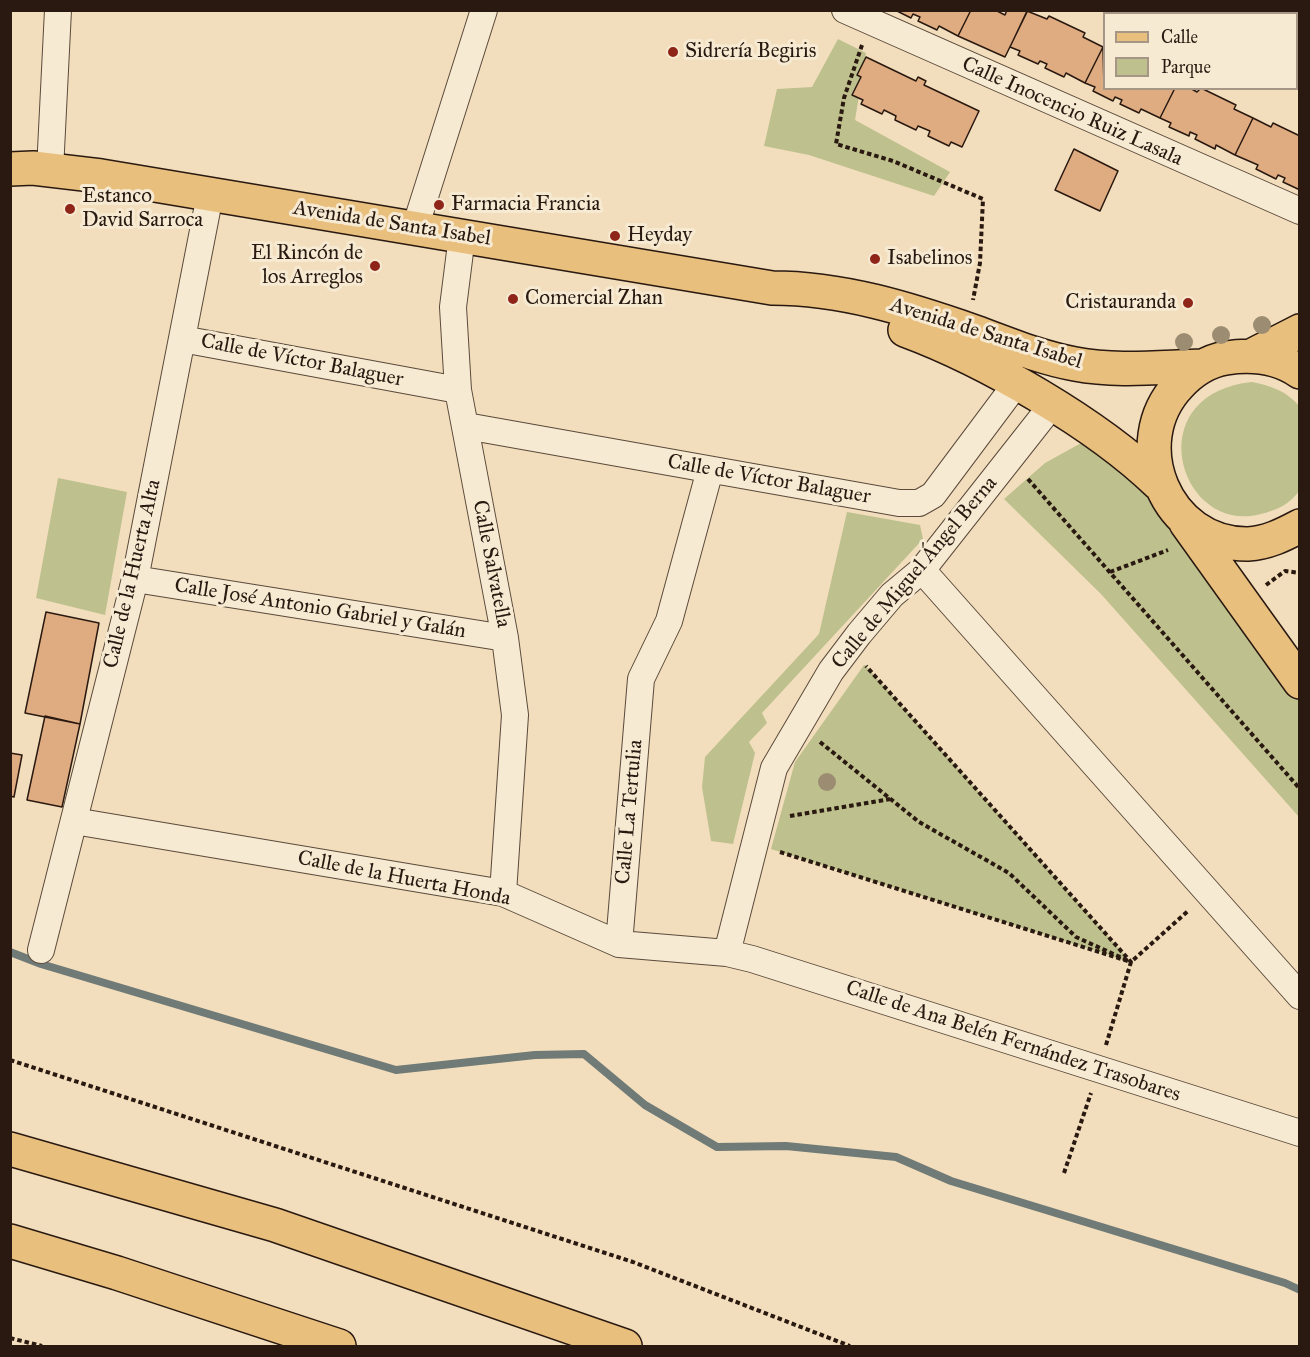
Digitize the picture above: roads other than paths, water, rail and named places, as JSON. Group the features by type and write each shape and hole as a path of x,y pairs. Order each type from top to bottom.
{"main road":[{"name":"Avenida de Santa Isabel","path":"10,169 50,170 772,288 852,295 915,312 1049,358 1074,364 1121,369 1202,366"},
{"name":"Avenida de Santa Isabel","path":"772,288 939,343 1016,384 1109,441 1159,484"},
{"path":"1299,331 1255,354 1221,359 1202,366 1186,378 1161,409 1152,448 1159,484 1299,682"},
{"path":"1255,354 1290,366 1299,372"},
{"path":"1190,529 1218,539 1248,544 1277,538 1299,526"},
{"path":"10,1149 275,1225 625,1347"},
{"path":"10,1240 117,1272 339,1347"}],"street":[{"path":"50,170 58,10"},
{"path":"416,228 484,10"},
{"name":"Calle Inocencio Ruiz Lasala","path":"845,10 1299,211"},
{"name":"Calle de la Huerta Alta","path":"41,950 135,579 210,195"},
{"name":"Calle Salvatella","path":"462,236 453,307 458,390 505,638 515,715 504,893"},
{"name":"Calle de Víctor Balaguer","path":"182,339 458,390"},
{"name":"Calle de Víctor Balaguer","path":"466,426 900,503 919,503 933,495 1016,384"},
{"name":"Calle de Miguel Ángel Berna","path":"727,953 751,850 774,768 845,653 892,595 922,570 1052,405"},
{"name":"Calle La Tertulia","path":"619,944 641,679 669,621 710,470"},
{"path":"922,570 1299,996"},
{"name":"Calle José Antonio Gabriel y Galán","path":"135,579 505,638"},
{"name":"Calle de la Huerta Honda","path":"74,821 504,893 619,944 727,953"},
{"name":"Calle de Ana Belén Fernández Trasobares","path":"727,953 1299,1133"}],"waterway":[{"path":"10,952 41,964 396,1070 535,1055 584,1054 645,1105 717,1147 786,1146 896,1157 951,1181 1285,1283 1300,1290"}],"place":[{"name":"Sidrería Begiris","path":"673,52"},
{"name":"Farmacia Francia","path":"439,205"},
{"name":"Estanco David Sarroca","path":"70,209"},
{"name":"Heyday","path":"615,236"},
{"name":"Isabelinos","path":"875,259"},
{"name":"El Rincón de los Arreglos","path":"375,266"},
{"name":"Comercial Zhan","path":"513,299"},
{"name":"Cristauranda","path":"1188,303"}]}
